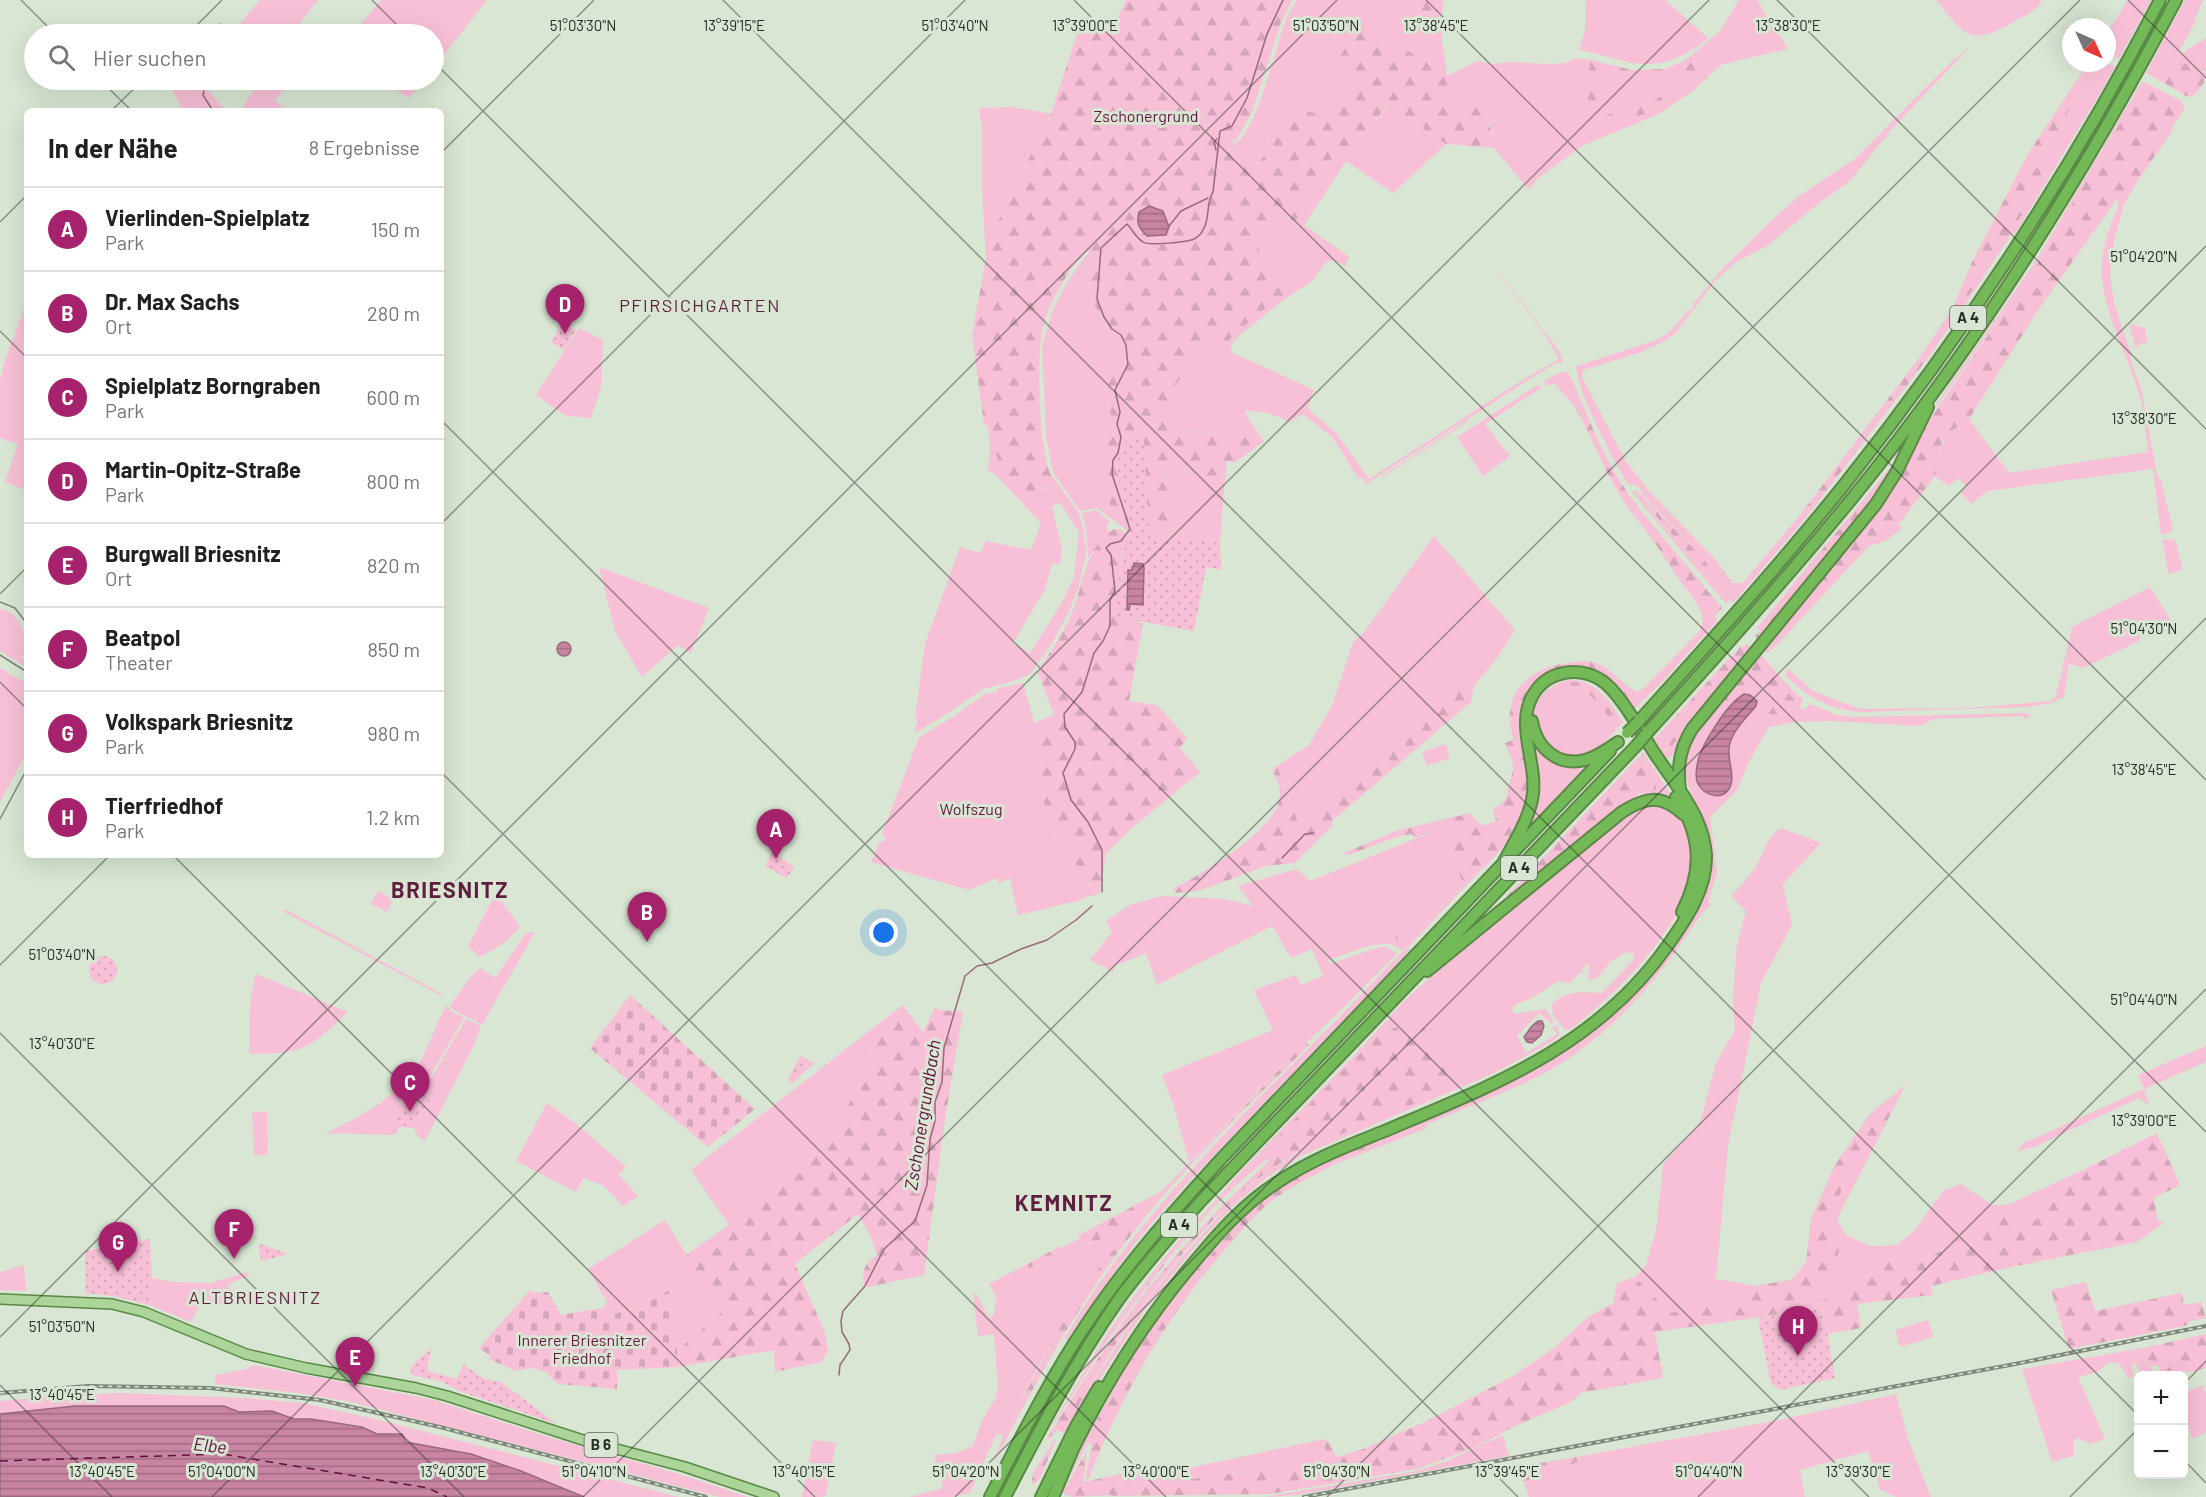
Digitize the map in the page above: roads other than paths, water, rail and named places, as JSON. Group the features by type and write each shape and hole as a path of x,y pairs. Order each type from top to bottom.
{"highway":[{"name":"A 4","path":"991,1494 1070,1350 1104,1299 1141,1250 1221,1159 1639,720 1746,601 1875,445 1936,364 2049,195 2160,0"},
{"name":"A 4","path":"1007,1493 1071,1374 1120,1299 1140,1273 1201,1201 1636,746 1742,629 1886,455 1989,314 2061,202 2123,97 2176,0"},
{"path":"1053,1497 1078,1440 1109,1382 1137,1339 1185,1273 1246,1206 1281,1180 1319,1158 1480,1090 1551,1054 1617,1003 1655,964 1693,905 1705,872 1706,854 1701,832 1697,820 1680,792 1678,769 1684,742 1692,729 1883,495 1940,383"},
{"name":"A 4","path":"1502,865 1521,830 1533,799 1534,780 1526,716 1528,704 1536,690 1547,680 1562,673 1585,673 1597,678 1611,689 1680,792"},
{"path":"1041,1497 1086,1407 1129,1338 1180,1270 1210,1234 1241,1203 1270,1179 1299,1161 1488,1081 1528,1060 1577,1028 1635,976 1673,928 1687,902 1695,880 1698,862 1697,848 1679,802 1610,698 1598,686 1583,679 1562,679 1548,687 1536,703 1532,719 1534,732 1543,748 1560,759 1571,762 1586,760 1618,742"},
{"path":"1401,991 1636,803 1656,799 1666,802 1686,816"}],"main road":[{"name":"B 6","path":"0,1299 99,1303 137,1310 168,1320 218,1344 246,1354 306,1368 416,1388 458,1399 563,1434 685,1467 774,1497"}],"water":[{"path":"1149,206 1163,211 1169,227 1166,235 1147,236 1140,228 1139,212"},
{"path":"1134,563 1143,564 1144,568 1143,605 1130,604 1127,610 1128,570 1132,570"},
{"path":"564,642 569,644 571,649 569,654 564,656 559,654 557,649 559,644"},
{"path":"1744,694 1750,695 1757,701 1756,706 1738,728 1730,743 1731,784 1726,793 1722,795 1708,794 1701,788 1696,778 1699,758 1722,716"},
{"path":"1538,1021 1542,1021 1544,1026 1541,1035 1532,1043 1527,1042 1524,1037"},
{"name":"Elbe","path":"75,1406 224,1406 239,1412 272,1411 294,1419 311,1419 362,1427 377,1434 402,1434 406,1442 471,1454 521,1471 584,1497 0,1497 0,1414"}],"waterway":[{"name":"Zschonergrundbach","path":"1102,892 1102,850 1088,822 1071,800 1063,773 1075,749 1075,742 1065,727 1064,714 1082,692 1094,653 1110,626 1110,600 1115,591 1111,555 1106,548 1110,544 1121,541 1130,529 1112,474 1113,460 1118,453 1121,437 1117,424 1120,412 1115,390 1128,364 1126,345 1121,335 1112,329 1104,317 1097,299 1101,248 1127,224 1138,238 1147,243 1184,241 1194,239 1201,233 1206,224 1209,201 1213,192 1220,131 1232,126 1247,98 1267,34 1283,0"},
{"path":"204,91 203,95 211,108"},
{"path":"1216,150 1214,142 1217,139"},
{"name":"Zschonergrundbach","path":"1169,226 1181,211 1208,198"},
{"path":"1282,858 1305,834 1313,833"},
{"name":"Zschonergrundbach","path":"839,1375 840,1365 850,1350 842,1332 843,1311 865,1286 884,1249 915,1221 927,1185 930,1139 935,1121 935,1102 942,1082 944,1048 965,976 977,966 992,963 1047,940 1092,906"}],"tram line":[{"path":"0,602 15,608 24,620"},
{"path":"0,655 24,670"},
{"path":"0,819 24,775"}],"railway":[{"path":"1304,1497 2206,1326"},
{"path":"0,1393 88,1386 210,1388 320,1400 440,1427 706,1497"}],"place":[{"name":"Martin-Opitz-Straße","path":"565,334"},
{"name":"Vierlinden-Spielplatz","path":"776,859"},
{"name":"Dr. Max Sachs","path":"647,942"},
{"name":"Spielplatz Borngraben","path":"410,1112"},
{"name":"Beatpol","path":"234,1259"},
{"name":"Volkspark Briesnitz","path":"118,1272"},
{"name":"Tierfriedhof","path":"1798,1356"},
{"name":"Burgwall Briesnitz","path":"355,1387"}],"district":[{"name":"PFIRSICHGARTEN","path":"700,306"},
{"name":"BRIESNITZ","path":"450,890"},
{"name":"KEMNITZ","path":"1064,1203"},
{"name":"ALTBRIESNITZ","path":"255,1298"}],"park label":[{"name":"Zschonergrund","path":"1146,116"},
{"name":"Wolfszug","path":"971,809"},
{"name":"Innerer Briesnitzer Friedhof","path":"582,1349"}]}
